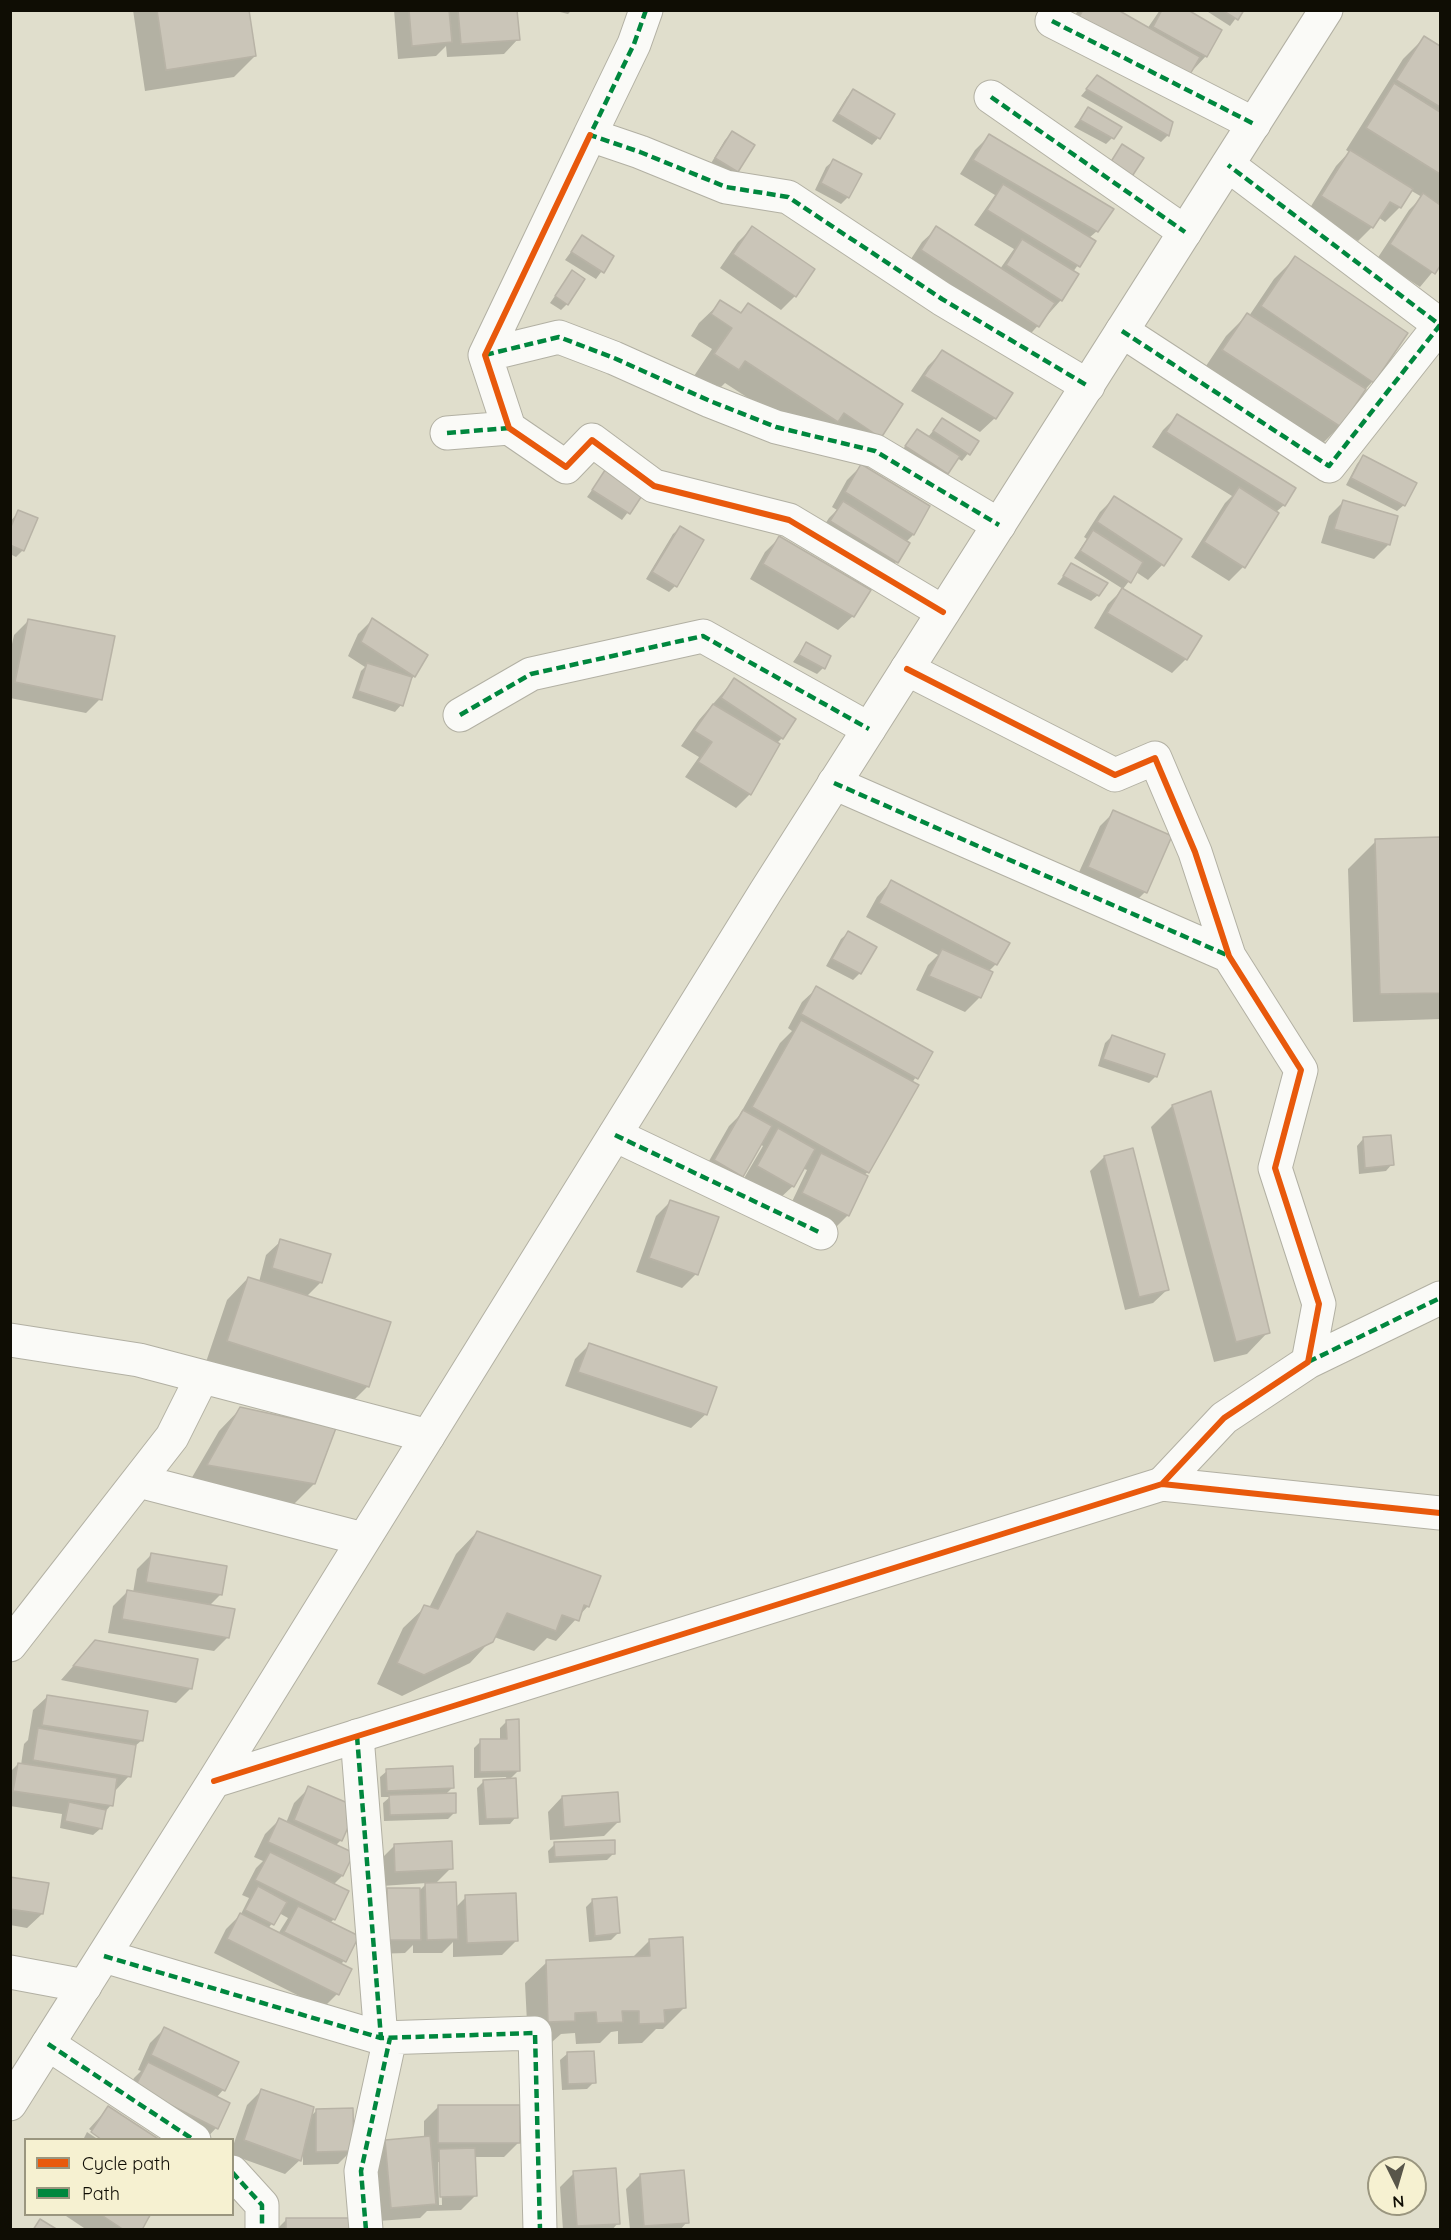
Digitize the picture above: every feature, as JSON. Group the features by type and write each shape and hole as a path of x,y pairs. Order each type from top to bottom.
{"street":[{"path":"646,10 634,44 485,355 509,428 566,467 592,440 654,486 789,520 943,612"},
{"path":"10,2104 214,1781 834,783 1326,10"},
{"path":"1052,21 1254,124"},
{"path":"991,97 1185,232"},
{"path":"590,135 640,152 726,187 788,197 942,299 1088,386"},
{"path":"1122,331 1329,466 1440,325 1228,165"},
{"path":"485,355 559,337 776,427 875,452 999,525"},
{"path":"447,433 509,428"},
{"path":"460,715 531,674 703,636 869,729"},
{"path":"907,669 1115,775 1155,758 1194,852 1229,956 1300,1070 1275,1168 1319,1304 1308,1362"},
{"path":"834,783 1229,956"},
{"path":"615,1135 821,1233"},
{"path":"1162,1484 1224,1418 1308,1362 1440,1298"},
{"path":"10,1340 138,1360 428,1436"},
{"path":"10,1645 172,1437 202,1377"},
{"path":"139,1481 363,1539"},
{"path":"214,1781 1162,1484 1440,1513"},
{"path":"357,1736 386,2038 360,2171 366,2229"},
{"path":"104,1956 386,2038 535,2033 540,2229"},
{"path":"10,1972 85,1986"},
{"path":"48,2044 192,2138"},
{"path":"234,2174 262,2205 262,2229"}],"building":[{"path":"157,10 249,10 256,56 166,70"},
{"path":"409,10 449,10 452,42 412,46"},
{"path":"458,10 517,10 520,40 461,44"},
{"path":"1083,10 1118,10 1200,57 1185,83 1077,21"},
{"path":"1162,10 1188,10 1222,30 1207,57 1153,27"},
{"path":"1222,10 1244,10 1238,20"},
{"path":"1424,36 1440,46 1440,107 1396,80"},
{"path":"1097,75 1173,122 1169,136 1086,89"},
{"path":"1394,83 1440,112 1440,174 1366,128"},
{"path":"853,89 895,114 880,139 838,114"},
{"path":"1088,107 1122,127 1114,139 1080,120"},
{"path":"732,131 755,145 738,172 715,158"},
{"path":"989,134 1114,209 1098,232 973,160"},
{"path":"1122,144 1144,158 1129,181 1107,168"},
{"path":"1350,150 1413,189 1401,208 1390,202 1373,228 1321,196"},
{"path":"833,159 862,174 849,198 821,183"},
{"path":"1003,184 1096,241 1080,267 987,210"},
{"path":"1423,193 1440,205 1440,266 1435,274 1390,244"},
{"path":"752,226 815,269 796,297 733,254"},
{"path":"936,226 1055,303 1039,327 921,250"},
{"path":"582,235 614,256 604,273 571,252"},
{"path":"1022,239 1079,274 1062,301 1006,265"},
{"path":"1295,256 1408,333 1374,383 1261,306"},
{"path":"572,270 585,279 568,305 555,296"},
{"path":"720,300 741,313 748,303 903,404 881,438 844,413 838,422 745,361 739,370 714,354 732,328 711,314"},
{"path":"1247,313 1366,389 1341,427 1222,350"},
{"path":"942,350 1013,393 996,419 924,376"},
{"path":"1177,414 1296,488 1285,506 1166,432"},
{"path":"942,418 979,441 970,455 933,431"},
{"path":"917,429 960,456 948,474 905,446"},
{"path":"1363,455 1417,483 1405,506 1351,478"},
{"path":"861,464 930,506 914,535 845,492"},
{"path":"607,467 645,491 630,514 592,490"},
{"path":"1239,487 1279,513 1245,568 1204,542"},
{"path":"1114,496 1182,539 1164,566 1097,522"},
{"path":"1343,500 1398,516 1390,545 1334,529"},
{"path":"843,501 910,543 898,563 830,521"},
{"path":"18,510 38,518 24,551 10,545 10,529"},
{"path":"680,526 704,540 677,587 652,572"},
{"path":"1093,530 1143,562 1131,583 1080,551"},
{"path":"779,536 871,590 854,617 763,564"},
{"path":"1071,563 1108,583 1099,596 1063,576"},
{"path":"1122,588 1202,636 1187,660 1107,613"},
{"path":"372,618 428,655 415,677 361,642"},
{"path":"28,619 115,636 102,700 15,682"},
{"path":"806,642 831,656 825,669 799,655"},
{"path":"367,663 412,677 403,706 358,691"},
{"path":"734,678 796,719 783,739 721,698"},
{"path":"713,704 780,744 751,795 698,762 712,742 694,731"},
{"path":"1113,810 1172,836 1147,893 1088,867"},
{"path":"1440,837 1440,993 1380,994 1375,839"},
{"path":"891,880 1010,943 997,965 879,903"},
{"path":"848,931 877,947 861,974 832,959"},
{"path":"942,949 993,972 981,998 929,976"},
{"path":"816,986 933,1052 918,1079 801,1014"},
{"path":"801,1020 919,1085 869,1173 752,1107"},
{"path":"1112,1035 1165,1054 1157,1077 1103,1059"},
{"path":"1211,1091 1270,1333 1236,1342 1172,1105"},
{"path":"743,1110 772,1126 743,1177 714,1160"},
{"path":"778,1128 815,1149 794,1187 757,1166"},
{"path":"1391,1135 1394,1165 1365,1168 1363,1137"},
{"path":"1133,1148 1169,1290 1139,1297 1104,1156"},
{"path":"821,1153 868,1176 849,1216 802,1193"},
{"path":"670,1200 719,1217 698,1275 649,1258"},
{"path":"280,1239 331,1254 322,1283 272,1268"},
{"path":"248,1277 391,1322 369,1387 227,1341"},
{"path":"589,1343 717,1387 707,1415 578,1372"},
{"path":"240,1407 336,1428 315,1484 207,1465"},
{"path":"477,1531 601,1576 589,1607 584,1605 579,1621 562,1615 556,1631 507,1613 493,1642 424,1675 397,1663 424,1605 438,1609"},
{"path":"151,1553 227,1566 222,1595 146,1582"},
{"path":"127,1590 235,1609 229,1638 122,1619"},
{"path":"95,1640 198,1659 192,1689 73,1666"},
{"path":"47,1695 148,1711 143,1741 42,1725"},
{"path":"519,1719 520,1771 480,1772 480,1739 507,1739 506,1720"},
{"path":"38,1728 136,1745 131,1777 33,1760"},
{"path":"18,1763 117,1778 113,1806 13,1791"},
{"path":"453,1766 454,1788 387,1791 386,1769"},
{"path":"516,1778 518,1818 486,1819 483,1780"},
{"path":"308,1786 357,1807 342,1841 294,1820"},
{"path":"618,1792 620,1822 564,1827 562,1796"},
{"path":"456,1793 456,1813 390,1815 389,1795"},
{"path":"69,1802 106,1810 102,1829 65,1821"},
{"path":"279,1818 354,1853 343,1876 268,1842"},
{"path":"615,1840 615,1854 555,1857 554,1842"},
{"path":"452,1841 453,1869 395,1872 394,1844"},
{"path":"270,1852 349,1891 335,1920 255,1880"},
{"path":"10,1877 49,1883 43,1914 10,1909"},
{"path":"456,1882 458,1939 427,1940 425,1883"},
{"path":"258,1886 287,1902 274,1925 245,1910"},
{"path":"387,1888 420,1888 421,1940 388,1940"},
{"path":"516,1893 518,1941 467,1943 465,1895"},
{"path":"617,1897 620,1933 595,1936 592,1899"},
{"path":"298,1906 359,1936 346,1962 284,1932"},
{"path":"240,1913 352,1969 339,1995 227,1939"},
{"path":"683,1937 686,2008 664,2010 665,2023 639,2024 639,2011 622,2011 623,2022 597,2023 596,2012 575,2013 575,2021 548,2022 546,1960 650,1956 649,1939"},
{"path":"164,2027 239,2062 225,2091 151,2055"},
{"path":"594,2051 596,2083 568,2084 567,2052"},
{"path":"148,2062 230,2103 218,2129 135,2087"},
{"path":"261,2089 314,2107 301,2161 244,2140"},
{"path":"438,2105 520,2105 520,2143 438,2143"},
{"path":"108,2106 157,2138 99,2138 91,2132"},
{"path":"353,2108 354,2151 316,2152 316,2109"},
{"path":"430,2136 436,2204 391,2208 385,2140"},
{"path":"475,2148 477,2196 440,2197 439,2149"},
{"path":"616,2168 620,2224 577,2226 573,2171"},
{"path":"684,2170 689,2223 644,2226 640,2174"},
{"path":"103,2216 149,2216 142,2230 124,2230"},
{"path":"286,2218 355,2218 355,2230 286,2230"},
{"path":"40,2219 58,2230 33,2230"}],"marked path":[{"path":"646,10 634,44 590,135 640,152 726,187 788,197 942,299 1088,386"},
{"path":"1052,21 1254,124"},
{"path":"991,97 1185,232"},
{"path":"1122,331 1329,466 1440,325 1228,165"},
{"path":"485,355 559,337 776,427 875,451 999,525"},
{"path":"447,433 509,428"},
{"path":"460,715 531,674 703,636 869,729"},
{"path":"834,783 1229,956"},
{"path":"615,1135 821,1233"},
{"path":"1308,1362 1440,1298"},
{"path":"357,1736 381,2038 535,2033 540,2230"},
{"path":"104,1956 381,2038"},
{"path":"366,2230 361,2171 390,2038"},
{"path":"48,2044 191,2138"},
{"path":"234,2174 262,2205 262,2230"}],"cycle path":[{"path":"590,135 485,355 509,428 566,467 592,440 654,486 789,520 943,612"},
{"path":"907,669 1115,775 1155,758 1195,852 1229,956 1301,1070 1275,1168 1319,1304 1308,1362 1224,1418 1162,1484"},
{"path":"214,1781 1162,1484 1440,1513"}]}
